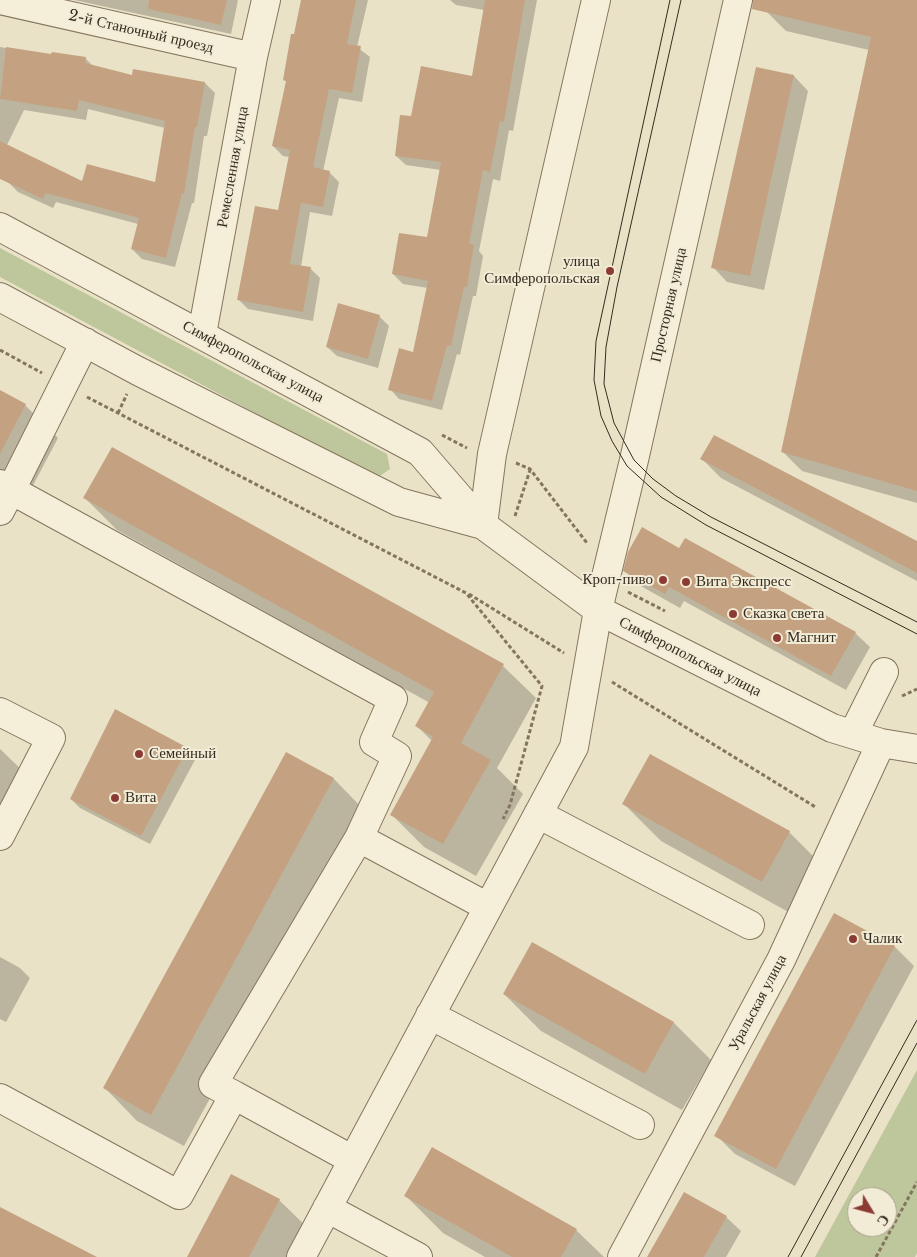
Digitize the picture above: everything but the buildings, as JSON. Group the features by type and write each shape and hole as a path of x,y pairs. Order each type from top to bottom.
{"street":[{"name":"2-й Станочный проезд","path":"0,0 253,57"},
{"name":"Ремесленная улица","path":"202,334 253,57 266,0"},
{"path":"483,525 492,454 596,0"},
{"name":"Просторная улица","path":"301,1257 574,746 598,610 634,460 738,0"},
{"name":"Симферопольская улица","path":"0,228 202,334 420,452 483,525 598,610 832,728 881,743 917,749"},
{"name":"Симферопольская улица","path":"0,297 399,502 483,525"},
{"path":"85,342 4,495 393,700 374,742 397,756 359,838 213,1084 353,1160"},
{"path":"853,734 884,672"},
{"path":"0,712 51,738 0,836"},
{"name":"Уральская улица","path":"622,1257 781,960 881,743"},
{"path":"538,814 750,925"},
{"path":"359,838 488,908"},
{"path":"430,1015 640,1125"},
{"path":"0,1098 180,1196 234,1095"},
{"path":"327,1208 418,1257"}],"path":[{"path":"512,461 530,469 588,546"},
{"path":"513,524 530,469"},
{"path":"466,593 817,808"},
{"path":"876,1257 917,1182"}],"green space":[{"path":"0,248 387,454 390,469 377,478 0,277"},
{"path":"917,1070 917,1253 915,1257 815,1257 847,1198 847,1237 897,1237 897,1187 853,1187"}],"tram line":[{"path":"670,0 596,341 594,380 601,416 612,441 627,466 661,497 706,525 917,634"},
{"path":"681,0 617,287 606,347 604,384 614,423 634,460 653,479 676,496 711,517 917,622"},
{"path":"788,1257 917,1020"},
{"path":"801,1257 917,1043"}],"place":[{"name":"улица Симферопольская","path":"610,271"},
{"name":"Кроп-пиво","path":"663,580"},
{"name":"Вита Экспресс","path":"686,582"},
{"name":"Сказка света","path":"733,614"},
{"name":"Магнит","path":"777,638"},
{"name":"Семейный","path":"139,754"},
{"name":"Вита","path":"115,798"},
{"name":"Чалик","path":"853,939"}]}
